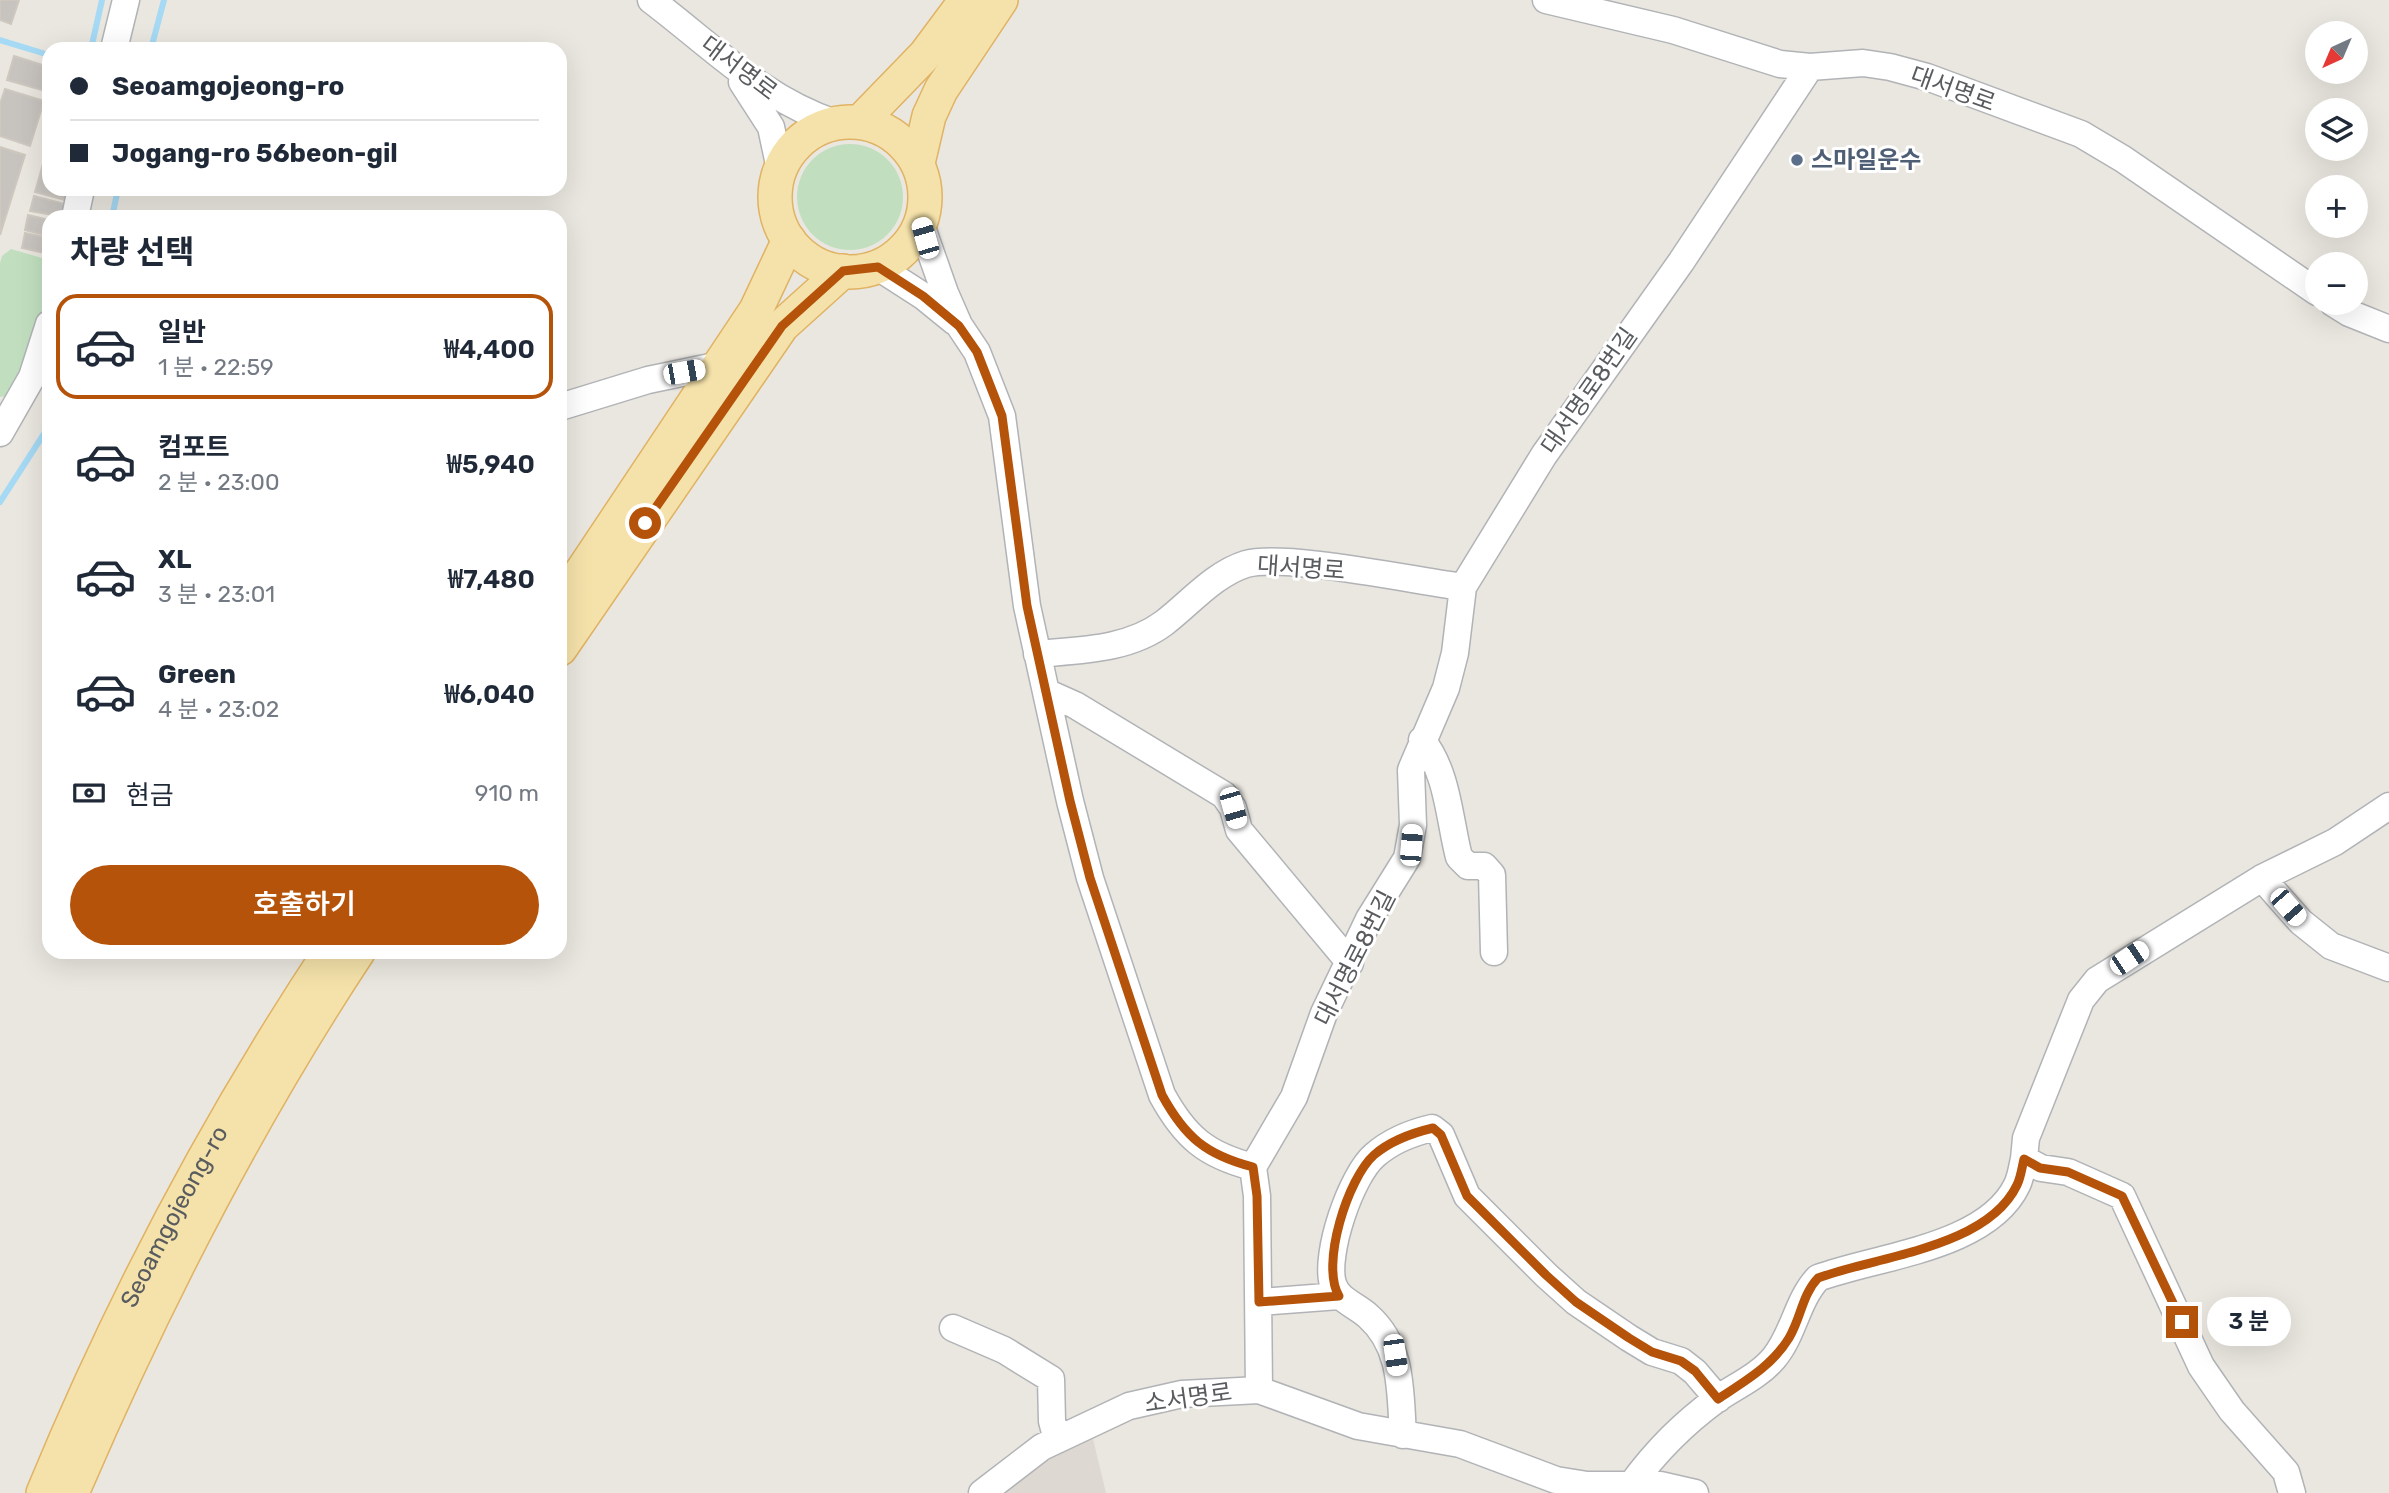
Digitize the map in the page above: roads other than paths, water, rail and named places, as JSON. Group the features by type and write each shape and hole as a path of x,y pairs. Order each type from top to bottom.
{"main road":[{"path":"847,122 925,55 966,0"},
{"path":"918,163 929,116 942,90 1001,0"},
{"path":"847,122 883,129 903,143 918,163 925,187 924,212 915,235 899,254 878,267 843,271 829,269 807,258 789,240 778,218 775,193 780,169 793,148 812,131 847,122"},
{"path":"567,594 761,300 789,240"},
{"path":"567,639 782,326 843,271"},
{"name":"Seoamgojeong-ro","path":"43,1493 94,1376 174,1214 225,1118 326,959"},
{"name":"Seoamgojeong-ro","path":"72,1493 127,1367 178,1260 276,1081 354,959"}],"street":[{"path":"116,42 126,0"},
{"name":"대서명로","path":"651,0 726,61 800,111 847,122"},
{"name":"대서명로","path":"1546,0 1673,30 1759,59 1810,67 1863,63 1890,67 1927,77 2081,134 2123,159 2305,284"},
{"path":"726,61 760,105 771,127 780,169"},
{"name":"대서명로8번길","path":"1253,1167 1294,1097 1324,1013 1370,919 1407,858 1413,825 1410,770 1435,717 1449,676 1455,653 1463,587 1544,454 1681,262 1810,67"},
{"path":"920,222 929,254 959,326 977,352 1002,416 1027,606 1037,654 1090,878 1162,1095 1177,1123 1191,1138 1230,1161 1253,1167 1257,1196 1259,1390"},
{"path":"878,267 923,296 959,326"},
{"path":"2354,315 2389,329"},
{"path":"0,433 7,408 32,377 42,346"},
{"path":"567,405 648,380 720,365"},
{"name":"대서명로","path":"1037,654 1087,650 1142,637 1216,580 1248,563 1309,565 1463,587"},
{"path":"1046,692 1074,705 1224,795 1233,808 1239,830 1350,963"},
{"path":"1422,740 1435,756 1441,773 1459,857 1468,866 1484,866 1492,875 1494,952"},
{"path":"1632,1484 1650,1459 1718,1399 1772,1360 1790,1337 1807,1289 1818,1278 1923,1248 1979,1224 2007,1201 2018,1183 2026,1138 2081,1000 2097,980 2145,947 2262,878 2335,842 2389,806"},
{"path":"2262,878 2301,922 2331,946 2389,968"},
{"path":"1403,1435 1395,1355 1388,1338 1367,1315 1339,1296 1331,1276 1333,1243 1359,1175 1373,1156 1395,1141 1433,1128 1441,1135 1467,1196 1546,1275 1576,1302 1629,1338 1652,1352 1681,1361 1695,1371 1718,1399"},
{"path":"2024,1159 2040,1168 2068,1172 2122,1196 2201,1366 2232,1411 2286,1472 2292,1493"},
{"path":"1259,1302 1339,1296"},
{"path":"953,1328 1004,1350 1051,1379 1052,1421 1057,1440"},
{"name":"소서명로","path":"982,1493 1009,1470 1057,1440 1129,1406 1182,1394 1259,1390 1333,1419 1403,1435 1460,1444 1527,1483 1589,1489 1632,1484 1660,1485 1695,1493"}],"waterway":[{"path":"93,42 102,0"},
{"path":"153,42 164,0"},
{"path":"0,40 42,53"},
{"path":"114,210 116,196"},
{"path":"0,502 42,437"}],"place":[{"name":"스마일운수","path":"1797,160"}]}
